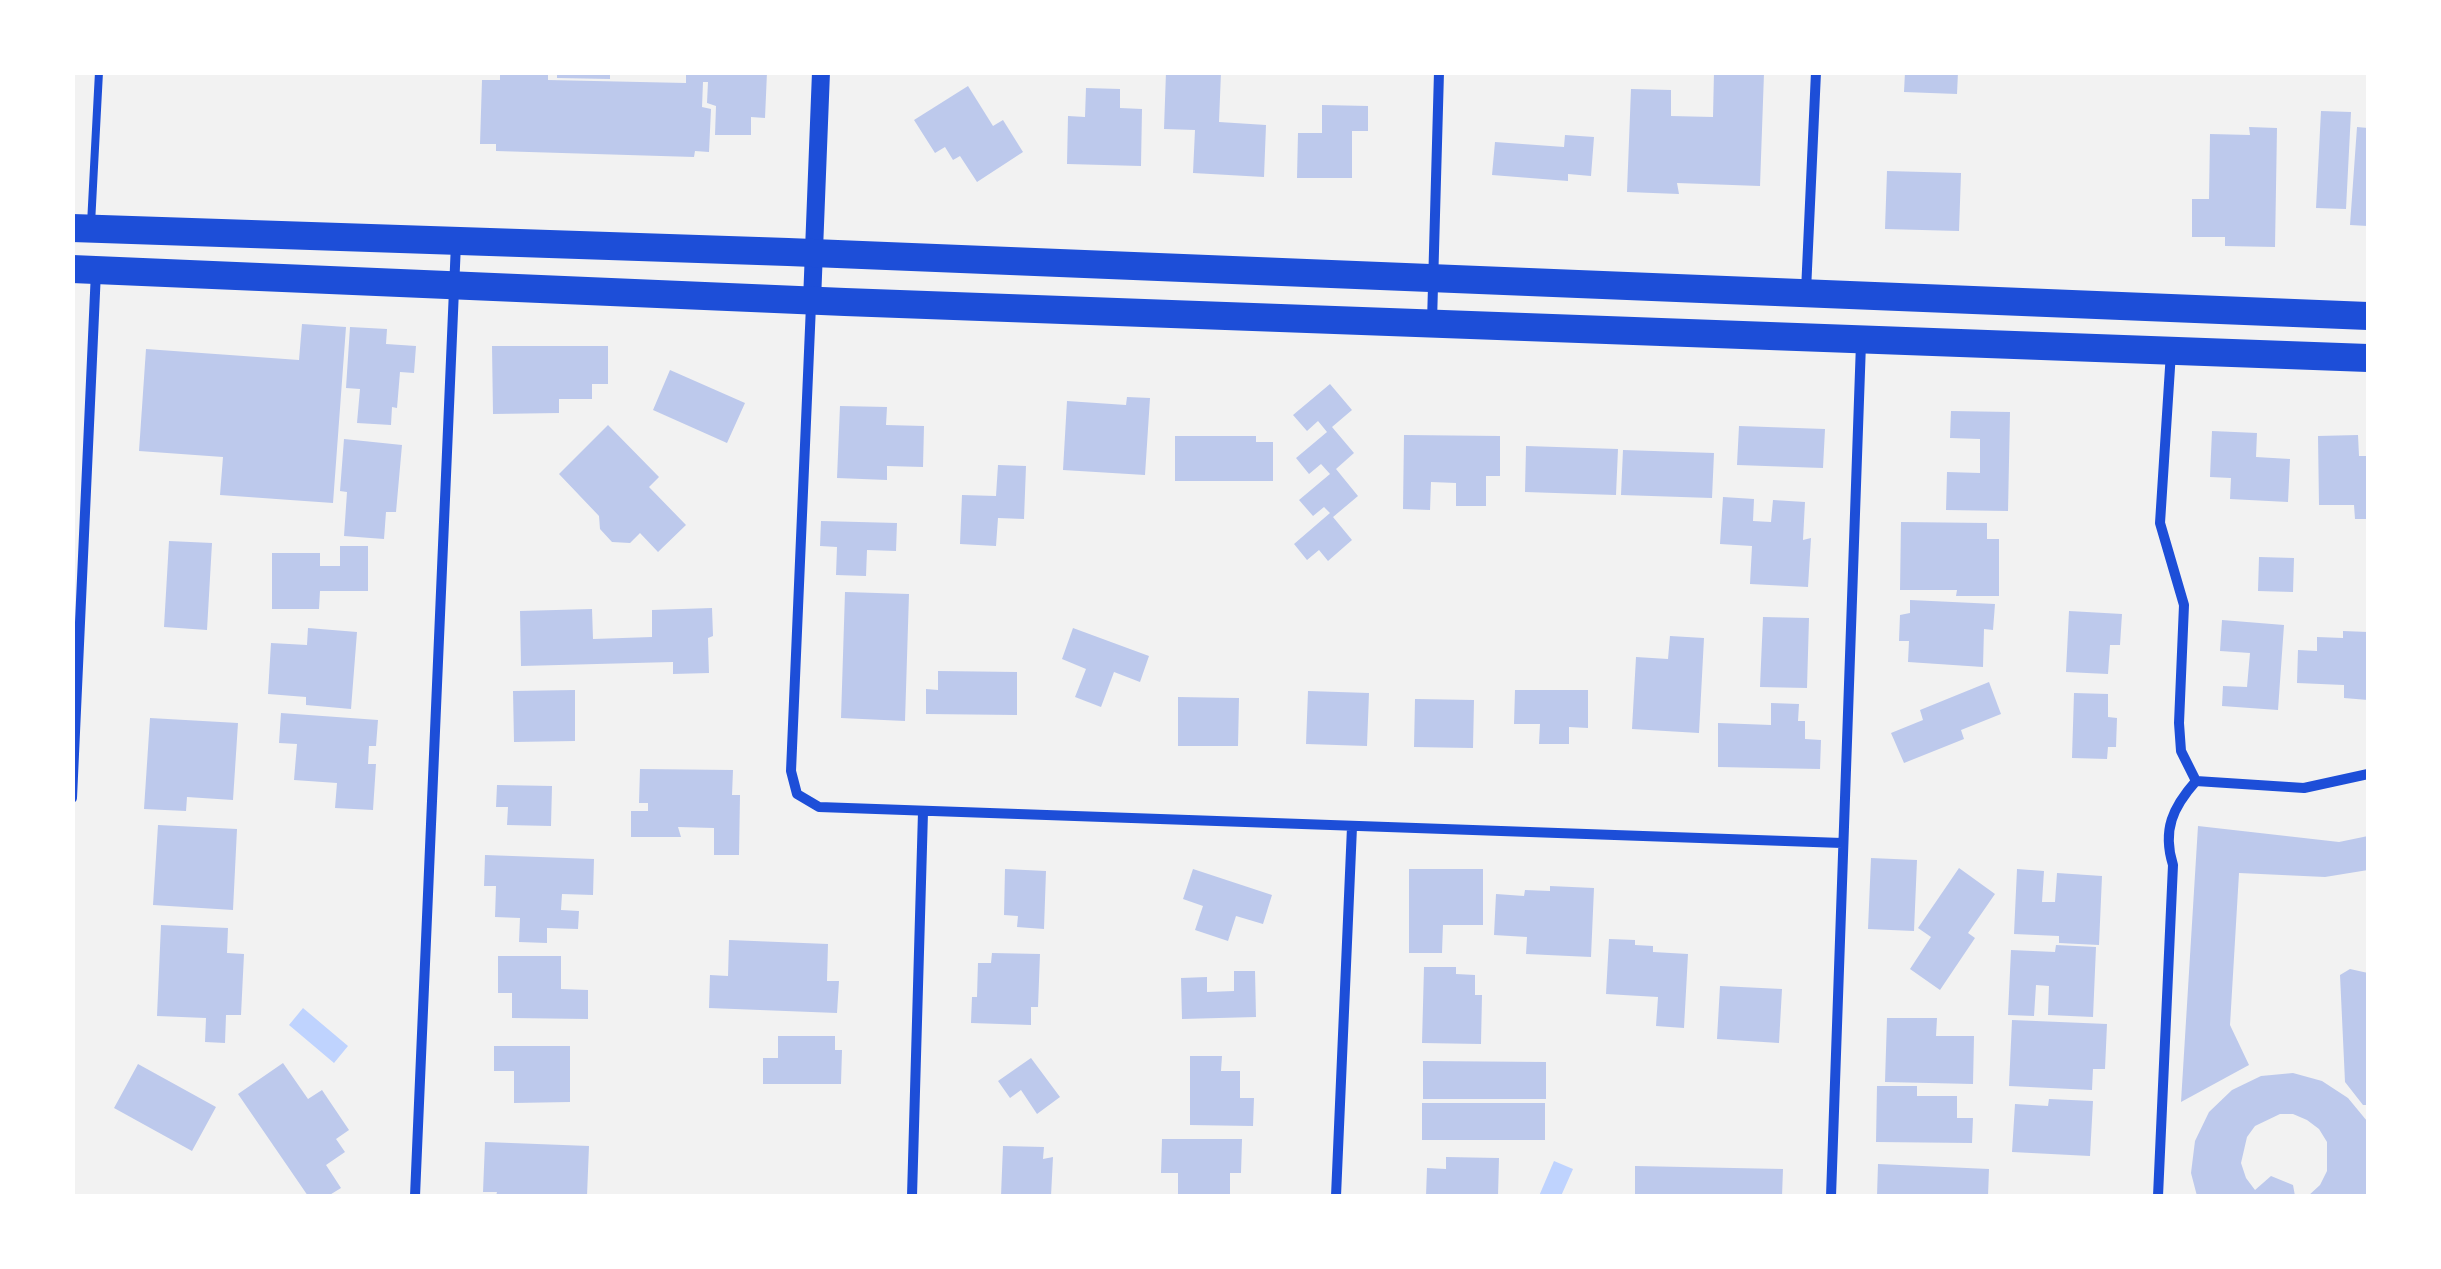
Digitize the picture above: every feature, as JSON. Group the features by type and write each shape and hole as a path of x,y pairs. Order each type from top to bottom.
{"highway":[{"path":"82,228 2368,316"},
{"path":"84,270 2368,358"}],"street":[{"path":"821,72 791,771 797,794 819,807 1842,844"},
{"path":"1432,324 1439,72"},
{"path":"1806,295 1816,72"},
{"path":"416,1196 456,241"},
{"path":"72,798 84,270"},
{"path":"1831,1196 1862,340"},
{"path":"2171,351 2160,523 2184,604 2179,723 2181,751 2196,781"},
{"path":"2196,781 2304,788 2368,774"},
{"path":"2158,1196 2174,864 2168,830 2178,802 2196,781"},
{"path":"912,1196 924,812"},
{"path":"1336,1196 1352,827"}],"lane":[{"path":"82,228 99,72"}],"water":[{"path":"303,1008 348,1046 334,1063 289,1025"},
{"path":"1554,1161 1573,1169 1561,1196 1539,1196"}],"building":[{"path":"500,72 548,72 548,80 686,83 686,72 767,72 765,118 751,117 751,135 715,135 716,106 707,103 708,82 703,82 702,107 711,109 709,152 695,151 694,157 496,151 496,144 480,144 482,80 500,80"},
{"path":"557,72 610,72 610,79 557,78"},
{"path":"1166,72 1221,72 1219,122 1266,125 1264,177 1193,173 1195,130 1164,129"},
{"path":"1714,72 1764,73 1760,186 1677,183 1679,194 1627,192 1631,89 1671,90 1671,116 1713,117"},
{"path":"1905,72 1958,72 1957,94 1904,92"},
{"path":"968,86 993,126 1003,120 1023,152 977,182 960,156 953,160 945,147 935,153 914,120"},
{"path":"1086,88 1120,89 1120,108 1142,109 1141,166 1067,164 1068,116 1085,117"},
{"path":"1322,105 1368,106 1368,131 1352,131 1352,178 1297,178 1298,133 1322,133"},
{"path":"2321,111 2351,112 2346,209 2316,208"},
{"path":"2249,127 2277,128 2275,247 2225,246 2225,237 2192,237 2192,199 2209,199 2210,134 2250,135"},
{"path":"2357,127 2368,128 2368,226 2350,225"},
{"path":"1565,135 1594,137 1591,176 1568,174 1568,181 1492,175 1495,142 1564,147"},
{"path":"1887,171 1961,173 1959,231 1885,229"},
{"path":"302,324 346,327 333,503 220,495 223,457 139,451 146,349 299,360"},
{"path":"350,327 387,329 386,344 416,346 414,373 400,372 397,408 392,407 391,425 357,423 360,389 346,388"},
{"path":"492,346 608,346 608,384 592,384 592,399 559,399 559,413 493,414"},
{"path":"670,370 745,403 727,443 653,410"},
{"path":"1330,384 1352,410 1332,427 1354,453 1336,469 1358,496 1333,517 1352,540 1328,561 1319,550 1307,560 1294,544 1330,513 1324,507 1313,516 1299,500 1330,474 1321,464 1309,474 1296,458 1327,432 1318,421 1307,431 1293,415"},
{"path":"1127,397 1150,398 1145,475 1063,470 1067,401 1126,405"},
{"path":"840,406 887,407 886,425 924,426 923,467 887,466 887,480 837,478"},
{"path":"1951,411 2010,412 2008,511 1946,510 1947,472 1980,473 1980,439 1950,438"},
{"path":"608,425 659,477 649,487 686,525 658,552 640,533 630,543 612,542 600,529 599,516 559,474"},
{"path":"1739,426 1825,429 1823,468 1737,465"},
{"path":"2212,431 2257,433 2256,457 2290,459 2288,502 2230,499 2231,478 2210,477"},
{"path":"1404,435 1500,436 1500,476 1486,476 1486,506 1456,506 1456,483 1431,482 1430,510 1403,509"},
{"path":"2358,435 2359,456 2368,456 2368,519 2355,519 2354,505 2319,505 2318,436"},
{"path":"1175,436 1256,436 1256,442 1273,442 1273,481 1175,481"},
{"path":"344,439 402,445 396,512 386,512 384,539 344,536 347,492 340,491"},
{"path":"1526,446 1618,449 1616,495 1525,492"},
{"path":"1623,450 1714,453 1712,498 1621,495"},
{"path":"998,465 1026,466 1024,519 998,518 996,546 960,544 962,495 996,496"},
{"path":"1723,497 1754,499 1753,521 1771,522 1773,500 1805,502 1803,540 1811,538 1808,587 1750,584 1752,546 1720,544"},
{"path":"821,521 897,523 896,551 867,550 866,576 836,575 837,547 820,546"},
{"path":"1901,522 1987,523 1987,539 1999,539 1999,596 1956,596 1957,590 1900,590"},
{"path":"169,541 212,543 207,630 164,627"},
{"path":"340,546 368,546 368,591 320,591 319,609 272,609 272,553 320,553 320,566 340,566"},
{"path":"2259,557 2294,558 2293,592 2258,591"},
{"path":"845,592 909,594 905,721 841,718"},
{"path":"1910,600 1995,604 1993,630 1984,629 1983,667 1908,662 1909,641 1899,641 1900,615 1910,613"},
{"path":"712,608 709,673 673,674 673,662 521,666 520,611 592,609 593,639 652,637 652,610"},
{"path":"2069,611 2122,614 2120,645 2110,645 2108,674 2066,672"},
{"path":"1763,617 1809,618 1807,688 1760,687"},
{"path":"2222,620 2284,625 2278,710 2222,706 2223,686 2247,687 2250,653 2220,651"},
{"path":"308,628 357,632 351,709 306,705 306,697 268,694 271,643 307,645"},
{"path":"1073,628 1149,656 1140,682 1114,672 1101,707 1075,697 1086,669 1062,659"},
{"path":"2343,631 2368,632 2368,700 2344,698 2344,685 2297,683 2298,650 2317,651 2317,637 2343,638"},
{"path":"1670,636 1704,638 1699,733 1632,729 1636,657 1668,659"},
{"path":"938,671 1017,672 1017,715 926,714 926,689 938,690"},
{"path":"1989,682 2001,714 1961,730 1964,739 1904,763 1891,733 1923,720 1920,710"},
{"path":"575,690 575,741 514,742 513,691"},
{"path":"1515,690 1588,690 1588,728 1569,727 1569,744 1539,744 1540,724 1514,724"},
{"path":"1308,691 1369,693 1367,746 1306,744"},
{"path":"2074,693 2108,694 2108,717 2117,718 2116,747 2108,747 2107,759 2072,758"},
{"path":"1178,697 1239,698 1238,746 1178,746"},
{"path":"1415,699 1474,700 1473,748 1414,747"},
{"path":"1771,703 1799,704 1798,721 1805,721 1805,739 1821,740 1820,769 1718,767 1718,723 1771,725"},
{"path":"281,713 378,720 376,746 369,746 368,764 376,764 373,810 335,808 337,783 294,780 297,744 279,743"},
{"path":"150,718 238,723 233,800 187,797 186,811 144,809"},
{"path":"640,769 733,770 732,795 740,795 739,855 714,855 714,828 678,827 681,837 631,837 631,811 648,811 648,803 639,803"},
{"path":"497,785 552,786 551,826 507,825 508,807 496,807"},
{"path":"158,825 237,829 233,910 153,905"},
{"path":"2198,826 2339,842 2368,836 2368,870 2325,877 2239,873 2230,1025 2249,1065 2181,1102"},
{"path":"485,855 594,859 593,895 562,894 561,910 579,911 578,929 547,928 547,943 519,942 520,918 495,917 496,886 484,886"},
{"path":"1871,858 1917,860 1914,931 1868,929"},
{"path":"1959,868 1995,894 1968,933 1975,938 1940,990 1910,969 1931,937 1918,928"},
{"path":"1005,869 1046,871 1044,929 1017,927 1018,916 1004,915"},
{"path":"1193,869 1272,895 1263,924 1236,916 1228,941 1195,930 1203,906 1183,899"},
{"path":"1409,869 1483,869 1483,925 1443,925 1442,953 1409,953"},
{"path":"2017,869 2044,871 2042,902 2055,902 2057,873 2102,876 2099,945 2059,943 2059,936 2014,934"},
{"path":"1550,886 1594,888 1591,957 1526,954 1527,937 1494,935 1496,894 1524,896 1525,890 1550,891"},
{"path":"161,925 228,928 227,953 244,954 241,1015 226,1015 225,1043 205,1042 206,1018 157,1016"},
{"path":"1609,939 1635,940 1635,945 1653,946 1653,952 1688,954 1684,1028 1656,1026 1658,997 1606,994"},
{"path":"729,940 828,944 827,981 839,981 837,1013 709,1008 710,975 728,976"},
{"path":"2056,945 2096,947 2093,1017 2048,1015 2049,986 2036,985 2034,1016 2008,1015 2011,950 2055,952"},
{"path":"992,953 1040,954 1038,1007 1031,1007 1031,1025 971,1023 978,963 991,963"},
{"path":"498,956 561,956 561,989 588,990 588,1019 512,1018 512,993 498,993"},
{"path":"1424,967 1456,967 1456,974 1475,975 1475,995 1482,995 1481,1044 1422,1043"},
{"path":"2350,969 2368,973 2368,1105 2363,1105 2345,1082 2340,975"},
{"path":"1234,971 1255,971 1256,1017 1182,1019 1181,978 1207,977 1207,992 1234,991"},
{"path":"1720,986 1782,989 1779,1043 1717,1039"},
{"path":"1887,1018 1937,1018 1936,1036 1974,1036 1973,1084 1885,1082"},
{"path":"2012,1020 2107,1024 2105,1069 2093,1069 2092,1090 2009,1086"},
{"path":"778,1036 835,1036 835,1050 842,1050 841,1084 763,1084 763,1058 778,1058"},
{"path":"494,1046 570,1046 570,1102 514,1103 514,1071 494,1071"},
{"path":"1190,1056 1222,1056 1221,1071 1240,1071 1240,1098 1254,1098 1253,1126 1190,1125"},
{"path":"1031,1058 1060,1097 1037,1114 1021,1090 1010,1098 998,1081"},
{"path":"1423,1061 1546,1062 1546,1099 1423,1099"},
{"path":"283,1063 308,1099 322,1090 349,1130 336,1139 345,1152 326,1165 341,1188 328,1196 308,1196 238,1094"},
{"path":"138,1064 216,1107 192,1151 114,1108"},
{"path":"2293,1073 2322,1081 2348,1098 2367,1121 2368,1196 2308,1196 2327,1171 2327,1142 2307,1120 2280,1114 2255,1126 2247,1137 2241,1163 2255,1190 2271,1176 2293,1185 2295,1196 2197,1196 2191,1173 2195,1141 2209,1112 2232,1090 2261,1076"},
{"path":"1877,1086 1917,1086 1917,1096 1957,1096 1957,1118 1973,1118 1972,1143 1876,1142"},
{"path":"2049,1099 2093,1101 2090,1156 2012,1152 2015,1104 2048,1106"},
{"path":"1422,1103 1545,1103 1545,1140 1422,1140"},
{"path":"1162,1139 1242,1139 1241,1173 1230,1173 1230,1196 1178,1196 1178,1173 1161,1173"},
{"path":"485,1142 589,1146 587,1196 496,1196 497,1192 483,1192"},
{"path":"1003,1146 1044,1147 1043,1159 1053,1157 1051,1196 1001,1196"},
{"path":"1446,1157 1499,1158 1498,1196 1426,1196 1427,1168 1446,1169"},
{"path":"1878,1164 1989,1169 1988,1196 1877,1196"},
{"path":"1635,1166 1783,1169 1782,1196 1635,1196"}]}
